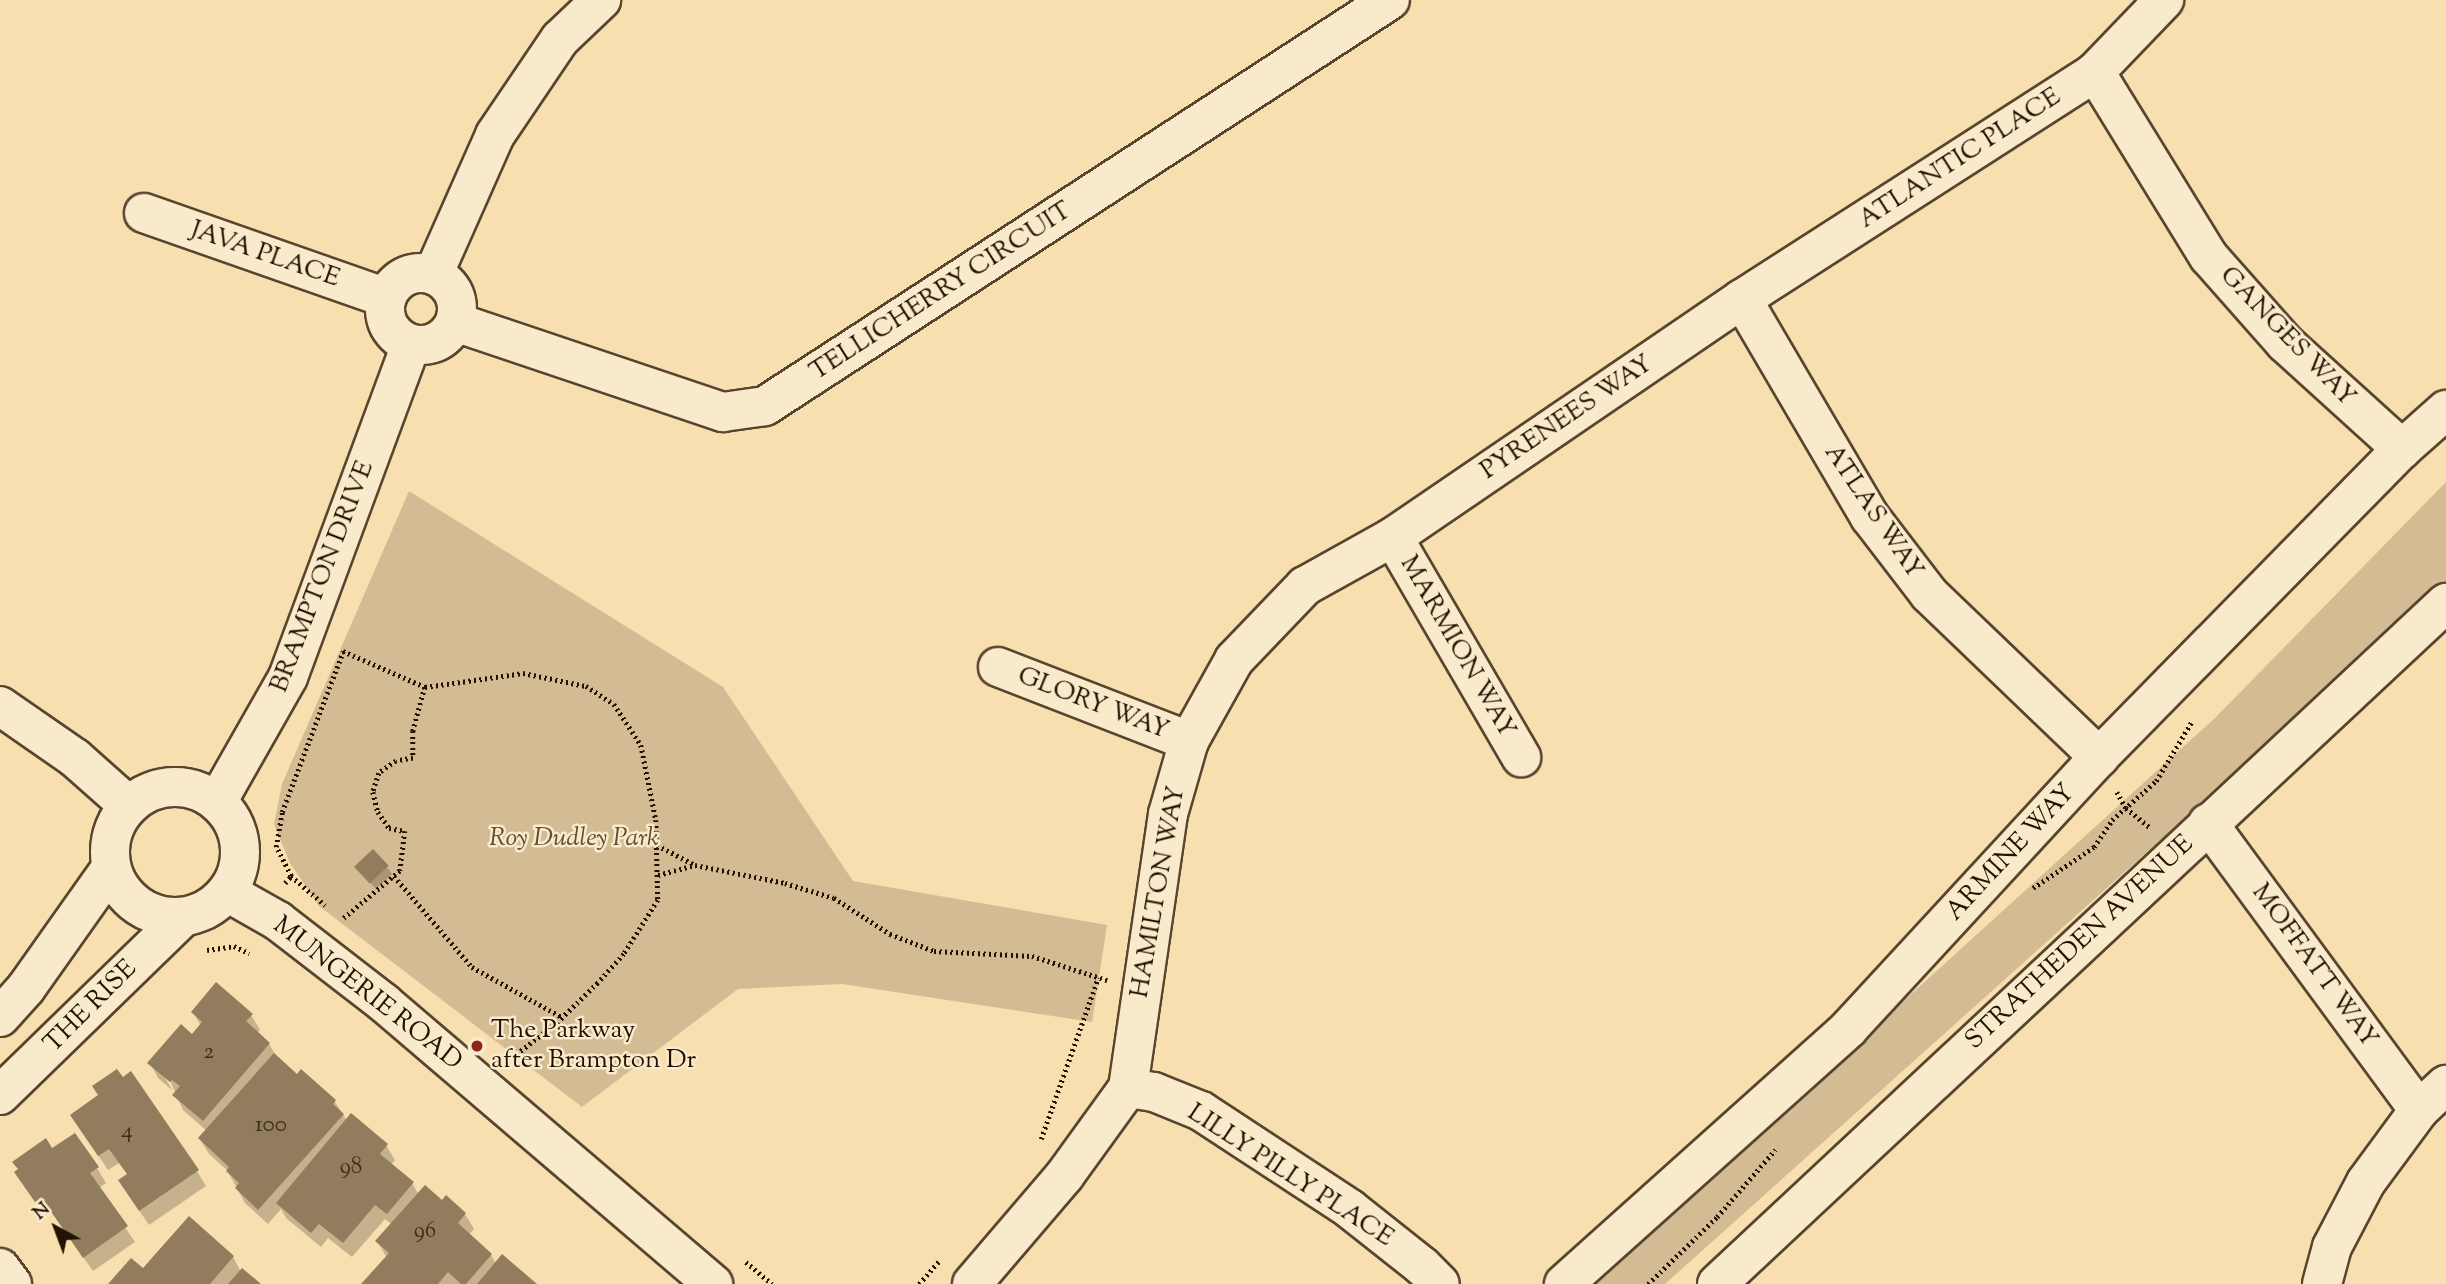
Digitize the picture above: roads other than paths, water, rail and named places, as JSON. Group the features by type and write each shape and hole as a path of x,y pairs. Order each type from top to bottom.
{"street":[{"path":"433,275 495,135 560,39 601,0"},
{"name":"TELLICHERRY CIRCUIT","path":"455,322 723,412 765,406 1390,0"},
{"name":"ATLANTIC PLACE","path":"1742,299 2095,72 2164,0"},
{"name":"GANGES WAY","path":"2095,72 2209,257 2285,342 2402,449"},
{"name":"JAVA PLACE","path":"144,213 387,298"},
{"path":"411,274 433,275 443,280 457,299 455,322 442,340 422,346 411,344 398,337 389,326 385,312 387,298 392,288 411,274"},
{"name":"PYRENEES WAY","path":"1393,537 1742,299"},
{"name":"ATLAS WAY","path":"1742,299 1870,517 1929,594 2099,757"},
{"name":"BRAMPTON DRIVE","path":"218,802 288,677 411,344"},
{"name":"ARMINE WAY","path":"1564,1284 1849,1028 2099,757 2402,449 2446,410"},
{"name":"HAMILTON WAY","path":"972,1284 1065,1175 1128,1088 1168,814 1189,741 1234,660 1305,586 1393,537"},
{"name":"MARMION WAY","path":"1393,537 1521,757"},
{"name":"STRATHEDEN AVENUE","path":"1717,1284 2446,603"},
{"name":"GLORY WAY","path":"998,667 1189,741"},
{"path":"0,706 75,758 128,805"},
{"path":"182,787 201,792 218,802 231,817 238,836 241,855 236,875 243,901 215,905 182,918 163,918 138,906 118,886 111,868 111,834 128,805 144,794 162,788 182,787"},
{"name":"MOFFATT WAY","path":"2208,823 2432,1097"},
{"path":"0,1017 26,988 111,868"},
{"name":"MUNGERIE ROAD","path":"243,901 278,921 384,1003 713,1284"},
{"name":"THE RISE","path":"0,1095 182,918"},
{"name":"LILLY PILLY PLACE","path":"1128,1088 1154,1092 1201,1111 1350,1209 1422,1266 1440,1284"},
{"path":"2322,1284 2332,1247 2366,1182 2432,1097"},
{"path":"0,1268 12,1284"}],"place":[{"name":"The Parkway after Brampton Dr","path":"477,1046"}],"park label":[{"name":"Roy Dudley Park","path":"574,839"}]}
